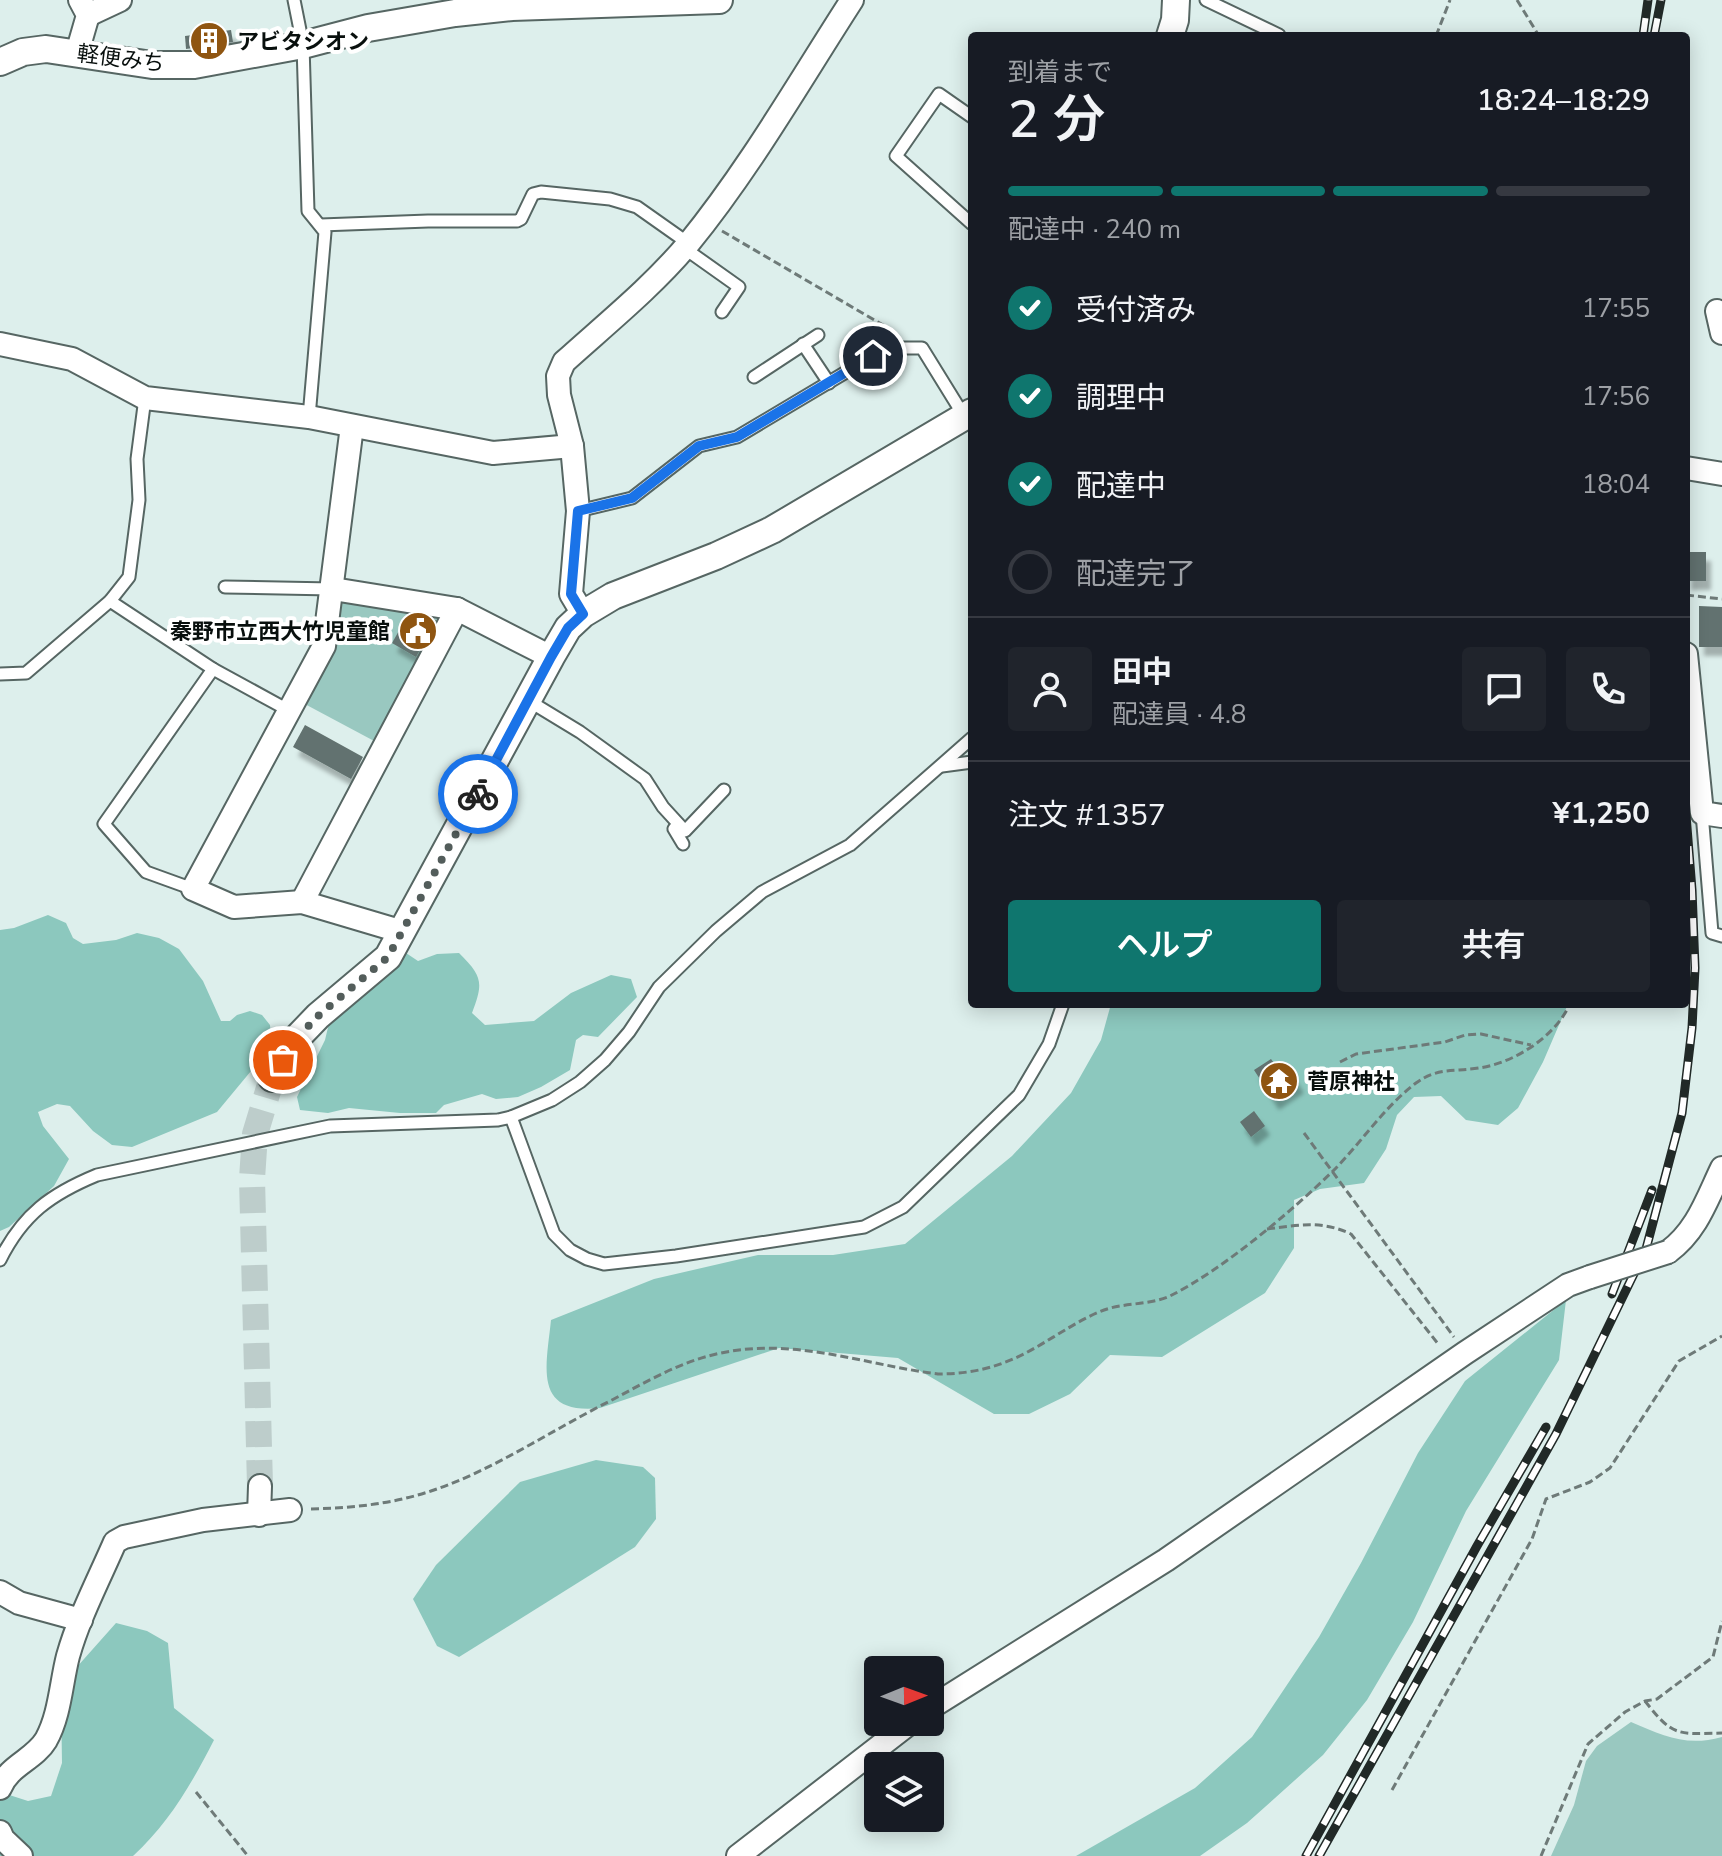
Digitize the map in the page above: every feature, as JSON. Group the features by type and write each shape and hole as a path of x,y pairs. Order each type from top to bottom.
{"street":[{"path":"77,53 84,8 120,0"},
{"name":"軽便みち","path":"0,62 23,52 35,51 77,53 152,65 194,65 303,45 368,28 512,3 719,0"},
{"path":"583,614 571,594 578,511 572,446 559,395 558,376 564,362 646,288 686,246 734,183 852,0"},
{"path":"1171,32 1176,0"},
{"path":"0,344 72,359 145,398 309,417 493,453 572,446"},
{"path":"272,1078 293,1042 343,993 388,957 568,628 583,614 613,596 716,556 772,530 968,414"},
{"path":"352,426 324,646 193,889 234,907 302,902 403,932"},
{"path":"1690,469 1722,474"},
{"path":"333,589 457,609 551,657"},
{"path":"302,902 457,609"},
{"path":"1690,679 1712,814"},
{"path":"944,1699 1166,1560 1568,1285 1668,1252 1685,1240 1722,1168"},
{"path":"259,1515 260,1486"},
{"path":"0,1788 5,1776 46,1740 69,1654 115,1542 124,1537 203,1520 290,1510"},
{"path":"0,1592 19,1603 81,1620"},
{"path":"738,1856 893,1736"},
{"path":"0,1832 21,1856"}],"lane":[{"path":"294,0 303,45 308,211 325,232 309,417"},
{"path":"1206,0 1273,32"},
{"path":"968,114 939,94 896,156 968,220"},
{"path":"321,225 517,221 521,219 533,194 541,192 610,199 637,207 739,287 722,312"},
{"path":"754,377 818,335"},
{"path":"803,344 829,383"},
{"path":"578,511 632,498 699,446 737,437 888,344 901,348 922,348 968,414"},
{"path":"0,674 26,673 110,601 129,577 139,500 137,459 145,398"},
{"path":"225,587 333,589"},
{"path":"110,601 213,669 288,710"},
{"path":"193,889 146,872 104,824 213,669"},
{"path":"528,701 580,732 645,779 663,807 685,831 724,790"},
{"path":"0,1260 9,1242 32,1214 61,1190 97,1175 330,1126 454,1123 511,1117 552,1100 580,1082 605,1060 629,1032 659,987 716,931 762,892 850,845 968,742"},
{"path":"941,766 968,763"},
{"path":"1712,814 1712,933 1722,936"},
{"path":"678,824 674,829 683,844"},
{"path":"511,1117 554,1234 570,1250 587,1259 604,1264 676,1256 864,1227 903,1207 1019,1095 1049,1044 1062,1008"}],"path":[{"path":"1438,32 1450,0"},
{"path":"1517,0 1537,32"},
{"path":"705,220 892,331"},
{"path":"1690,595 1722,599"},
{"path":"290,1510 365,1506 434,1490 472,1474 667,1371 722,1353 798,1348 938,1374 960,1374 1005,1363 1102,1310 1167,1297 1207,1273 1267,1229 1333,1172 1416,1083 1442,1070 1494,1065 1532,1045 1554,1027 1567,1008"},
{"path":"1340,1062 1356,1054 1435,1044 1465,1035 1481,1034 1532,1045"},
{"path":"1304,1133 1459,1358"},
{"path":"1267,1229 1312,1223 1333,1225 1351,1234 1459,1358"},
{"path":"1392,1790 1532,1539 1546,1499 1590,1482 1610,1468 1679,1361 1722,1336"},
{"path":"1541,1856 1588,1744 1625,1712 1645,1701 1657,1699 1713,1657 1722,1621"},
{"path":"1645,1701 1664,1725 1685,1734 1722,1733"},
{"path":"196,1792 248,1856"}],"green space":[{"path":"344,597 441,610 445,620 376,742 301,702 337,603"},
{"path":"48,915 66,923 73,938 83,944 116,940 137,933 159,938 179,949 203,981 221,1021 230,1021 250,1011 262,1015 270,1025 271,1036 251,1071 217,1112 132,1147 112,1145 93,1131 70,1106 57,1104 38,1112 43,1126 69,1159 54,1186 9,1227 0,1231 0,930"},
{"path":"406,953 418,961 437,954 459,953 479,980 472,1013 485,1025 534,1021 571,993 611,975 631,979 637,997 598,1037 583,1035 576,1040 570,1070 518,1097 496,1099 482,1094 444,1105 436,1113 349,1108 328,1113 300,1110 297,1097 325,1040 330,1019 390,957"},
{"path":"1110,1008 1566,1008 1543,1062 1518,1108 1498,1125 1466,1120 1441,1096 1414,1097 1397,1115 1386,1149 1364,1183 1320,1189 1294,1200 1294,1248 1265,1293 1162,1357 1110,1355 1070,1394 1029,1414 994,1414 898,1358 779,1348 600,1408 578,1408 563,1404 554,1396 548,1385 547,1371 551,1320 654,1279 758,1255 833,1255 905,1244 1012,1156 1071,1093 1101,1040"},
{"path":"1566,1300 1559,1360 1466,1511 1413,1622 1367,1700 1323,1755 1247,1823 1200,1856 1076,1856 1195,1788 1252,1737 1319,1637 1418,1453 1465,1381"},
{"path":"596,1460 643,1467 655,1478 656,1519 635,1547 459,1657 437,1646 413,1599 436,1565 520,1482"},
{"path":"116,1623 147,1631 168,1643 174,1708 214,1740 179,1802 133,1856 0,1856 0,1792 28,1801 51,1796 62,1763 61,1699 68,1677"},
{"path":"1631,1722 1665,1736 1686,1740 1722,1737 1722,1856 1551,1856 1574,1805 1586,1761 1597,1746"}],"building":[{"name":"アビタシオン","path":"231,30 233,42 186,49 185,36"},
{"path":"1690,552 1706,552 1706,581 1690,581"},
{"path":"1699,606 1722,607 1722,647 1699,647"},
{"name":"秦野市立西大竹児童館","path":"408,615 436,620 416,657 392,643"},
{"path":"305,725 363,757 351,779 293,747"},
{"name":"菅原神社","path":"1271,1059 1284,1077 1291,1072 1299,1084 1274,1101 1254,1070"},
{"path":"1254,1111 1265,1126 1251,1137 1240,1122"}],"tunnel":[{"path":"260,1486 252,1179 255,1134 272,1078"}],"railway":[{"path":"1644,32 1648,0"},
{"path":"1655,32 1661,0"},
{"path":"1319,1856 1556,1434 1646,1249 1682,1113 1692,1028 1695,968 1690,865"},
{"path":"1612,1294 1652,1190"},
{"path":"1306,1856 1546,1427"}],"way so far":[{"path":"283,1060 293,1042 318,1016 388,957 478,794"}],"place":[{"name":"アビタシオン","path":"209,41"},
{"name":"秦野市立西大竹児童館","path":"418,631"},
{"name":"菅原神社","path":"1279,1081"}],"route":[{"path":"478,794 551,657 568,628 583,614 571,594 578,511 632,498 699,446 737,437 873,356"}]}
